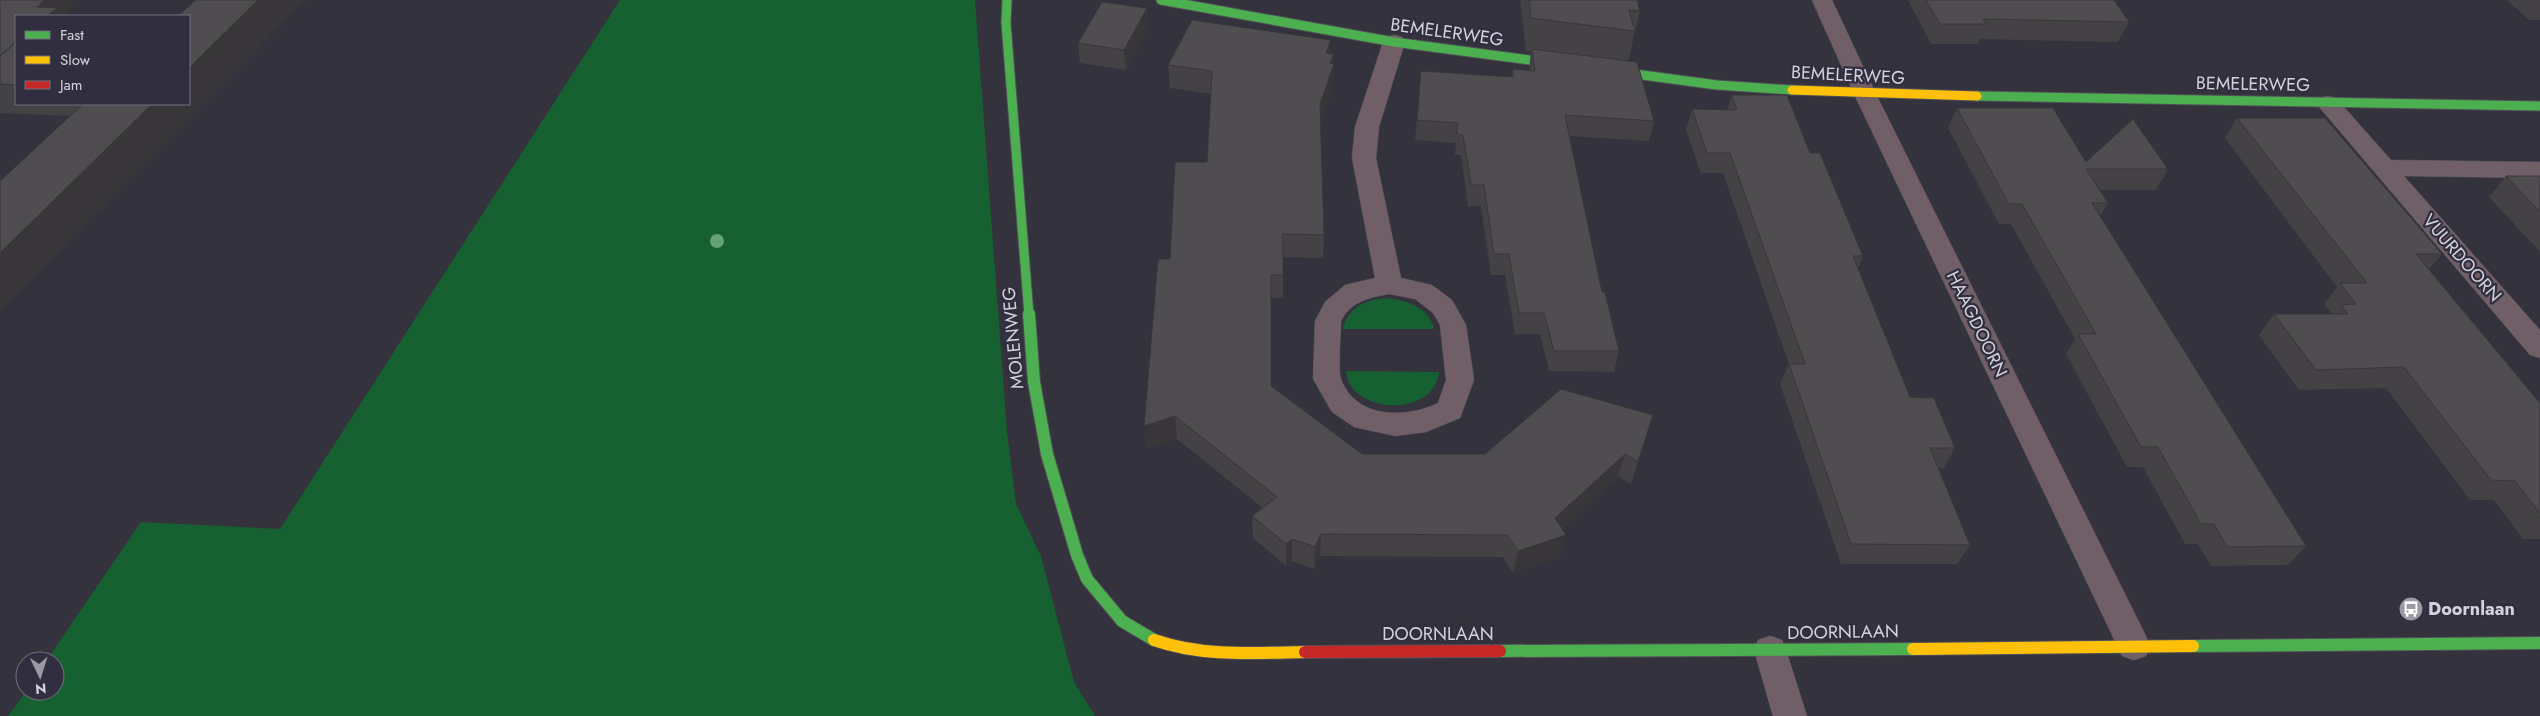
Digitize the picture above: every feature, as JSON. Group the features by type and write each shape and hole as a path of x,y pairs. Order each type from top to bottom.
{"street":[{"name":"MOLENWEG","path":"1007,0 1006,23 1030,338 1047,454 1077,555 1087,578 1122,621 1149,638"},
{"name":"BEMELERWEG","path":"1161,0 1394,42 1702,84 1865,94 2540,106"},
{"name":"HAAGDOORN","path":"1822,0 1865,94 2134,646"},
{"path":"1389,285 1364,158 1369,119 1394,42"},
{"name":"VUURDOORN","path":"2328,103 2540,348"},
{"path":"2385,168 2540,170"},
{"path":"1389,285 1423,291 1443,307 1453,325 1460,380 1450,410 1426,422 1395,425 1364,419 1342,404 1327,379 1328,322 1334,309 1354,291 1389,285"},
{"name":"DOORNLAAN","path":"1149,638 1168,646 1195,651 1226,652 1770,650 2540,642"},
{"path":"1770,650 1790,716"}],"green space":[{"path":"620,0 975,0 1007,432 1016,504 1041,556 1074,682 1095,716 8,716 19,701 65,701 65,651 53,651 141,522 280,529"},
{"path":"1386,298 1416,306 1427,315 1434,329 1343,329 1345,321 1358,306"},
{"path":"1346,371 1439,372 1434,387 1423,398 1408,404 1392,405 1375,403 1361,396 1351,385"}],"building":[{"path":"0,0 45,0 37,7 57,8 48,15 15,15 15,43 0,56"},
{"path":"196,0 258,0 190,67 190,15 179,15"},
{"path":"1529,0 1637,0 1640,11 1629,10 1635,31 1531,18"},
{"path":"1926,0 2114,0 2129,22 1983,19 1986,24 1940,24"},
{"path":"1102,2 1147,8 1124,50 1078,43"},
{"path":"1192,20 1331,40 1326,53 1334,54 1330,63 1334,64 1320,104 1324,235 1283,234 1283,275 1271,275 1271,386 1362,454 1485,454 1561,389 1653,415 1638,462 1625,454 1555,518 1566,535 1518,551 1507,535 1321,534 1315,547 1292,539 1286,544 1252,516 1277,497 1175,416 1144,426 1158,259 1170,259 1175,162 1207,162 1212,71 1168,65"},
{"path":"15,43 15,85 0,84 0,56"},
{"path":"1532,49 1637,62 1654,121 1565,115 1602,292 1605,292 1619,351 1554,351 1544,313 1519,313 1509,254 1494,254 1484,185 1471,185 1463,135 1457,134 1458,123 1417,120 1421,71 1513,77 1513,69 1535,71"},
{"path":"1732,95 1787,95 1810,153 1820,153 1863,256 1853,256 1910,397 1934,398 1955,448 1930,448 1970,545 1851,544 1789,364 1805,364 1730,153 1707,153 1692,109 1737,110"},
{"path":"82,105 151,105 0,253 0,181"},
{"path":"1957,108 2053,108 2086,162 2133,119 2168,169 2086,169 2108,203 2092,203 2306,546 2227,547 2214,524 2201,524 2158,447 2141,447 2078,334 2096,334 2022,204 2009,204"},
{"path":"2237,118 2325,118 2442,254 2416,254 2540,403 2540,513 2515,481 2491,480 2404,367 2316,370 2274,314 2348,314 2341,305 2356,304 2340,283 2367,283"},
{"path":"2506,176 2540,176 2540,212"}],"traffic: fast":[{"path":"1007,0 1006,23 1034,382 1047,454 1077,555 1087,579 1122,621 1154,640"},
{"path":"1161,0 1394,42 1717,85 1792,90"},
{"path":"1977,96 2540,106"},
{"path":"2193,646 2540,643"},
{"path":"1500,651 1913,649"}],"traffic: slow":[{"path":"1792,90 1865,94 1977,96"},
{"path":"1154,640 1190,650 1209,652 1305,652"},
{"path":"1913,649 2193,646"}],"traffic: jam":[{"path":"1305,652 1500,651"}],"place":[{"name":"Doornlaan","path":"2411,609"}]}
